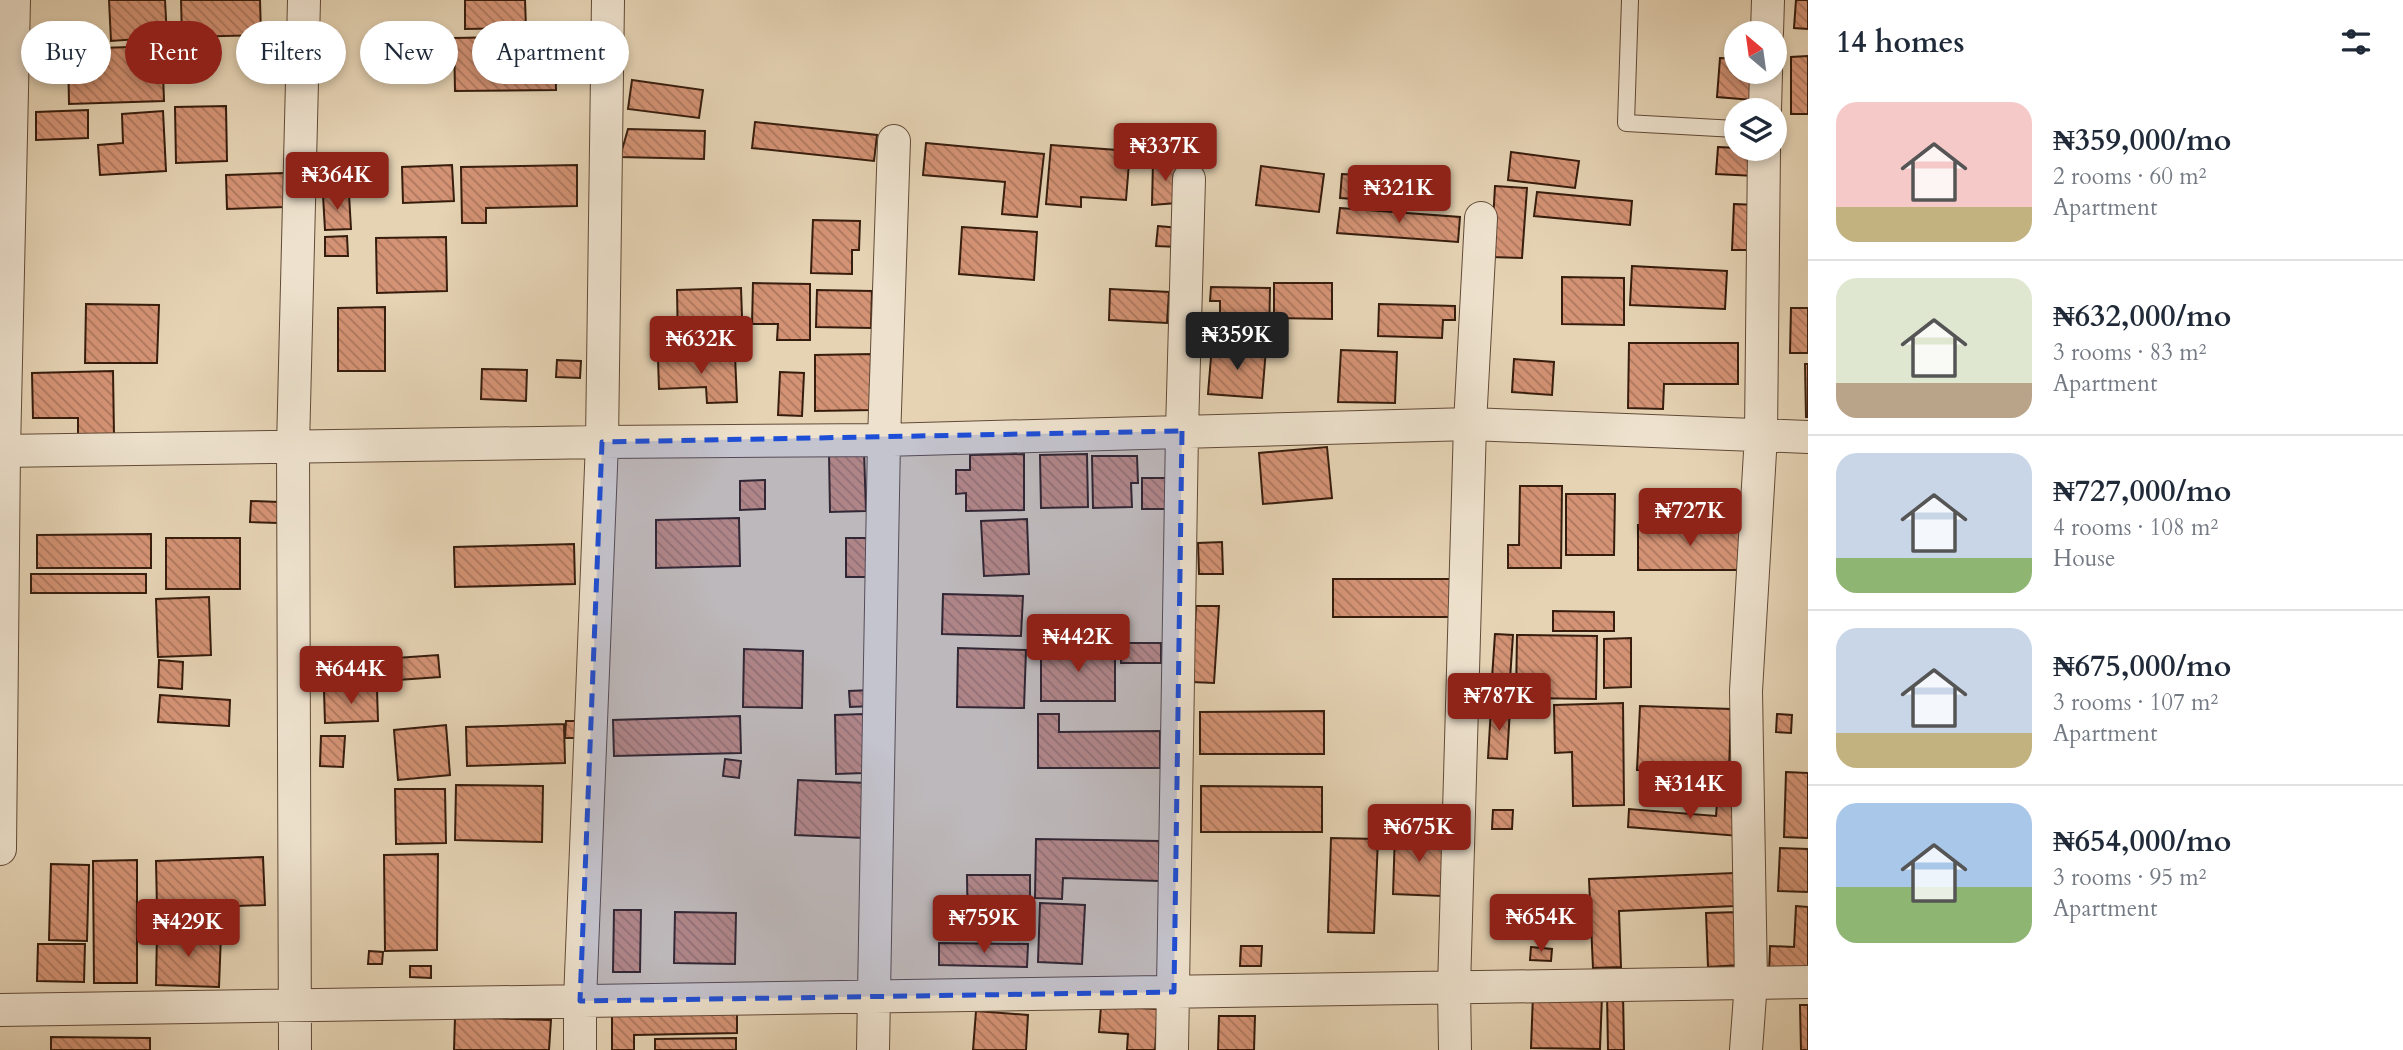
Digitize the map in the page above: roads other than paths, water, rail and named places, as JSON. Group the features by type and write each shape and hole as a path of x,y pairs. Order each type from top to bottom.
{"street":[{"path":"0,849 2,451 14,0"},
{"path":"295,1050 293,447 304,0"},
{"path":"580,1050 602,442 608,0"},
{"path":"1767,21 1768,0"},
{"path":"873,1050 884,440 894,141"},
{"path":"1746,1050 1751,982 1746,691 1761,435 1764,161"},
{"path":"1172,1050 1188,179"},
{"path":"1455,1050 1454,988 1470,424 1480,218"},
{"path":"2,451 884,440 1470,424 1808,437"},
{"path":"0,1010 1808,982"}],"lane":[{"path":"1630,0 1626,123 1724,129"}]}
